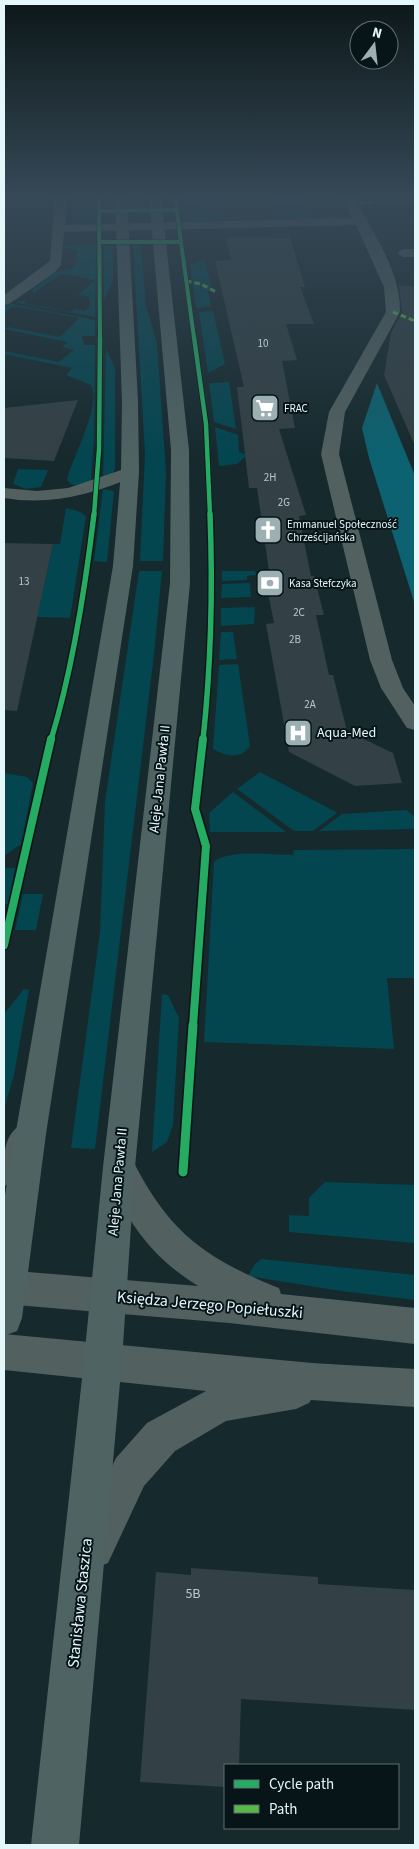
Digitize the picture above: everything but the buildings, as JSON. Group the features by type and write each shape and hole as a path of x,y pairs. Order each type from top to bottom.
{"main road":[{"path":"5,1297 123,566 130,472 130,401 125,284"},
{"name":"Aleje Jana Pawła II","path":"103,1360 118,1167 151,873 180,567 180,450 163,284"},
{"name":"Stanisława Staszica","path":"55,1845 84,1570 103,1360"}],"street":[{"path":"4,302 28,284"},
{"path":"390,284 395,303 393,312 337,412 330,454 382,660 392,688 415,723"},
{"path":"393,312 415,321"},
{"path":"4,493 19,496 55,496 96,487 130,472"},
{"path":"4,1171 30,1134"},
{"path":"118,1167 144,1214 177,1252 230,1287 302,1314"},
{"name":"Księdza Jerzego Popiełuszki","path":"5,1297 108,1296 415,1326"},
{"path":"4,1352 103,1360 328,1385 415,1388"},
{"path":"84,1570 98,1535 130,1472 161,1437 221,1403 328,1385"}],"shaded area":[{"path":"40,284 46,284 35,291 36,294 31,291"},
{"path":"90,284 95,284 95,317 14,302 28,300 23,303 71,312 75,309 85,311 90,306 89,297 78,295"},
{"path":"104,284 111,284 104,300"},
{"path":"135,284 144,284 146,306 157,343 166,472 163,561 140,561 145,454"},
{"path":"193,284 210,284 208,291 211,306 198,308 196,306"},
{"path":"11,304 95,320 95,336 82,336 84,345 95,345 94,438 91,483 75,485 67,480 90,418 93,405 91,385 66,375 72,368 4,354 4,351 59,362 74,350 62,347 68,342 4,329 8,327 60,337 79,318 13,306 4,313 4,308"},
{"path":"213,311 225,364 208,373 199,312"},
{"path":"106,349 115,368 115,469 113,473 103,478"},
{"path":"229,382 236,429 214,422 209,383"},
{"path":"377,383 415,476 415,605 369,458 362,428"},
{"path":"215,427 238,435 239,452 247,455 237,464 219,466"},
{"path":"18,469 48,470 41,487 26,489 13,484"},
{"path":"103,489 114,491 107,562 94,561"},
{"path":"66,508 78,511 86,516 70,618 37,617 53,544 60,544"},
{"path":"139,571 162,571 154,654 95,1149 71,1148 100,932 105,802"},
{"path":"222,571 255,571 256,575 247,576 247,580 222,581"},
{"path":"250,583 251,597 221,598 222,584"},
{"path":"255,607 254,624 221,626 221,608"},
{"path":"221,632 233,632 237,659 219,660"},
{"path":"238,664 250,746 238,755 228,755 213,749 219,665"},
{"path":"260,772 337,813 313,831 294,831 237,789"},
{"path":"4,773 27,777 33,783 21,844 4,856"},
{"path":"233,792 286,832 210,832 209,813"},
{"path":"406,810 415,817 415,829 319,831 342,814"},
{"path":"415,849 415,978 387,978 394,1049 204,1042 214,862 230,855 240,854 293,855 294,850"},
{"path":"4,868 15,868 8,904 4,904"},
{"path":"23,894 43,894 36,930 15,930"},
{"path":"24,989 29,990 14,1075 4,1109 4,1018 5,1013"},
{"path":"162,994 168,995 179,1018 173,1125 167,1142 152,1152"},
{"path":"325,1182 415,1185 415,1243 289,1232 289,1215 309,1216 309,1198"},
{"path":"262,1259 415,1275 415,1300 341,1291 248,1276 255,1264"}],"marked path":[{"path":"202,284 216,292"},
{"path":"393,312 415,321"}],"cycle path":[{"path":"4,945 47,753 60,711 88,567 96,500 99,449 100,284"},
{"path":"183,1172 206,846 195,809 209,686 212,568 206,424 187,284"}],"place":[{"name":"FRAC","path":"265,408"},
{"name":"Emmanuel Społeczność Chrześcijańska","path":"268,530"},
{"name":"Kasa Stefczyka","path":"270,583"},
{"name":"Aqua-Med","path":"298,733"}]}
